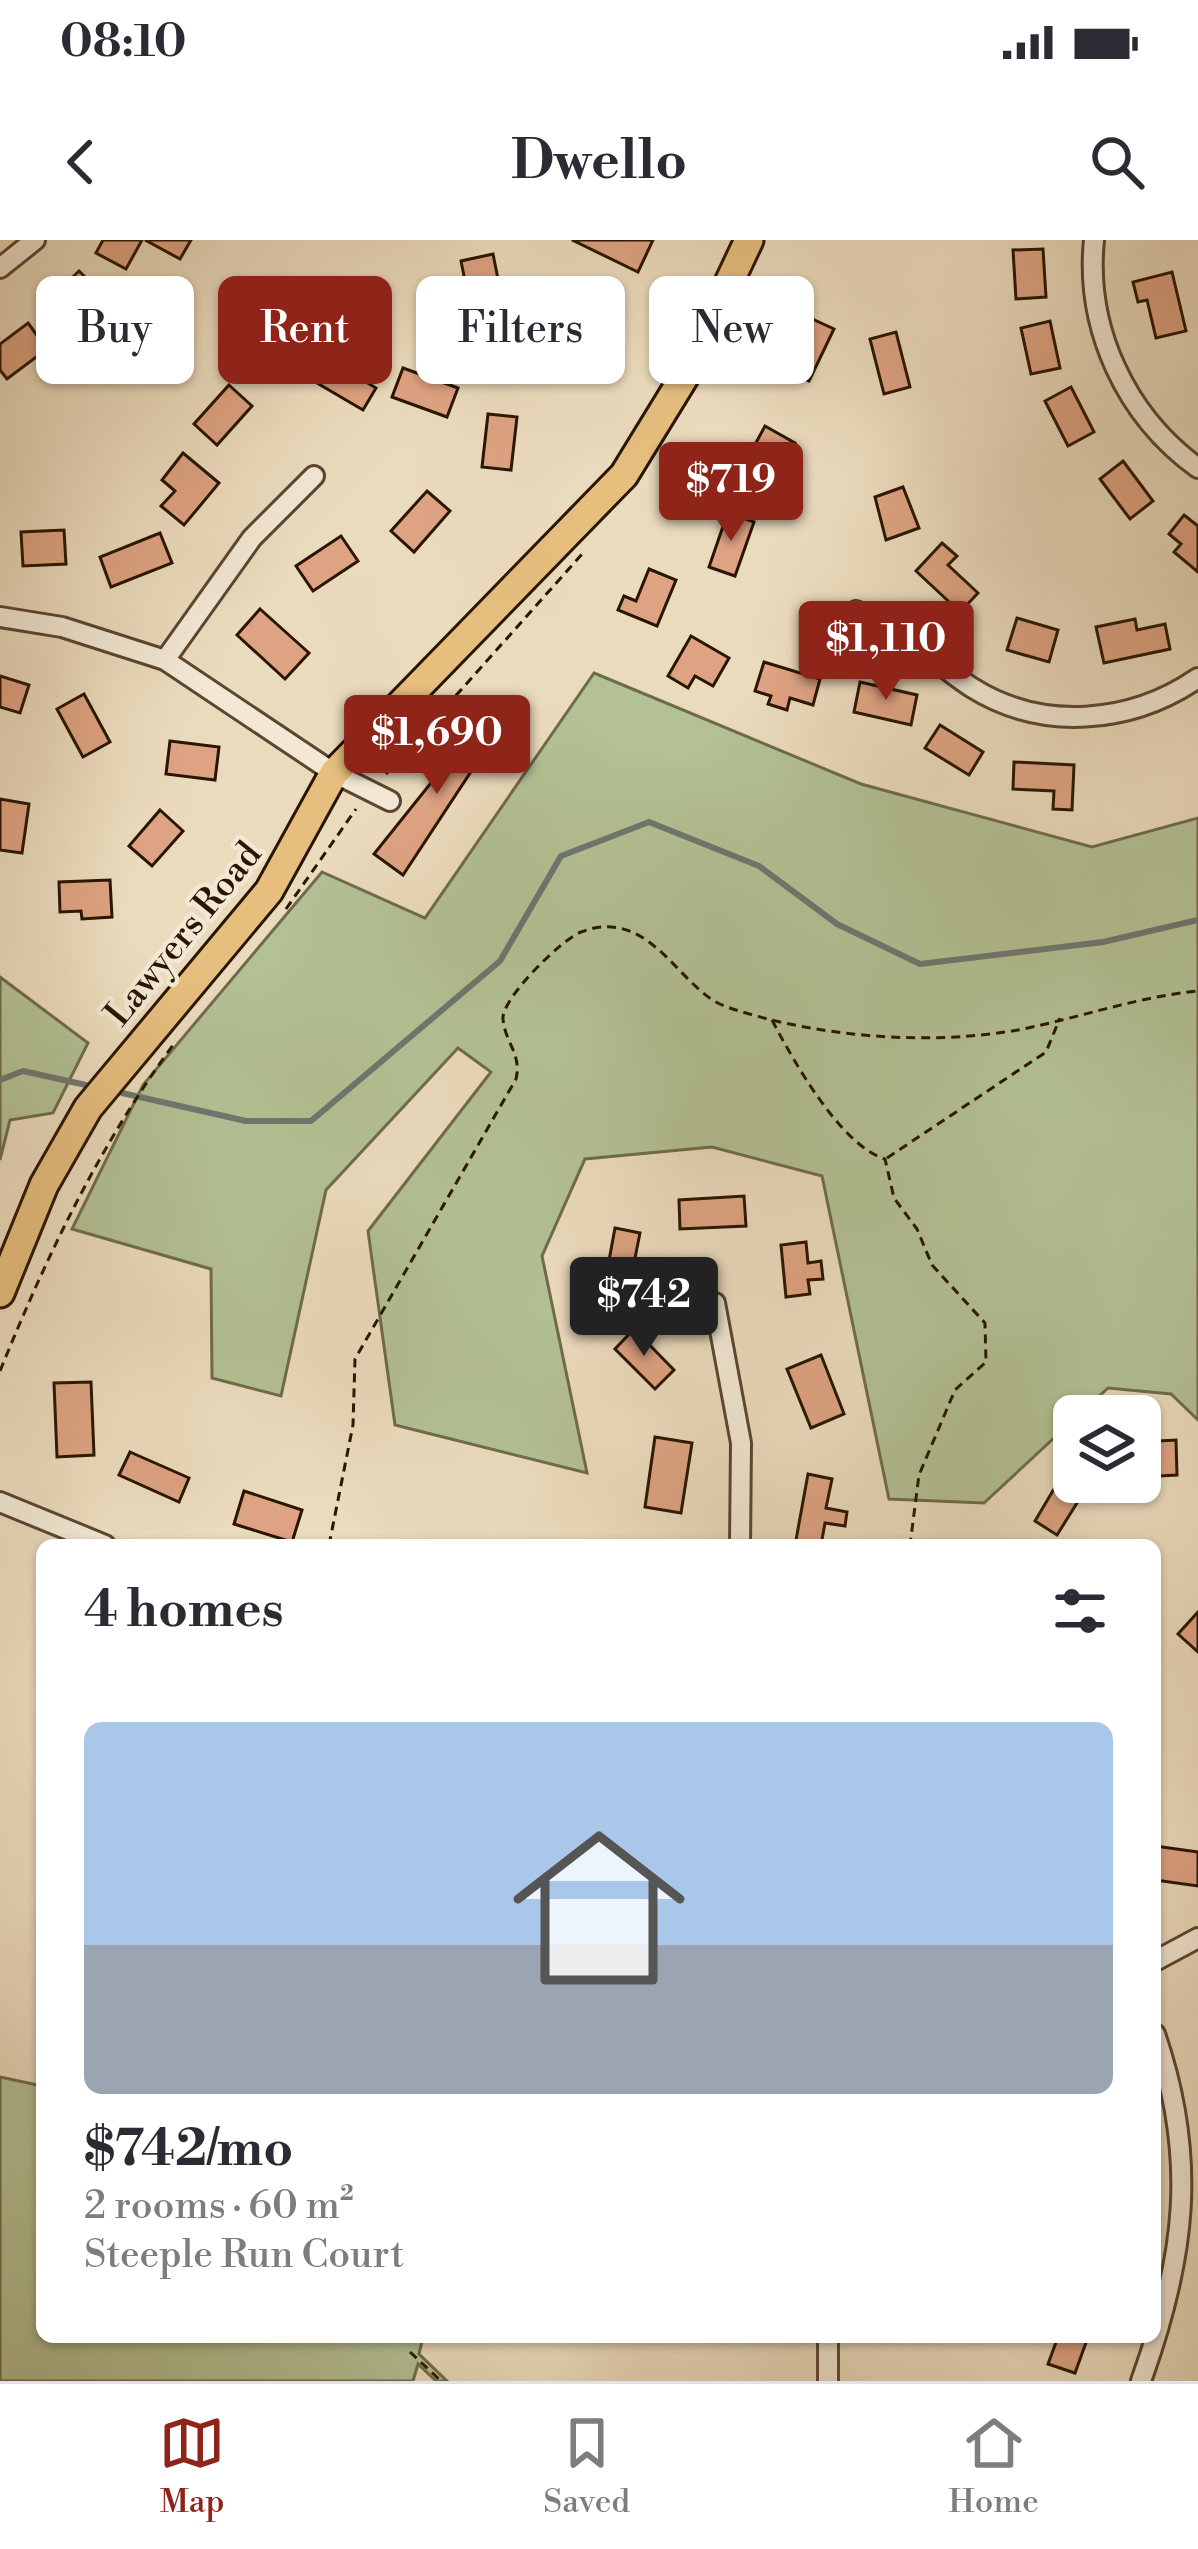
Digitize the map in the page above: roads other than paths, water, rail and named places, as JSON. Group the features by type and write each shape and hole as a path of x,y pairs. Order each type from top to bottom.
{"main road":[{"name":"Lawyers Road","path":"0,1293 9,1249 77,1125 269,891 334,773 624,475 686,374 749,240"}],"street":[{"path":"0,268 34,240"},
{"path":"1094,240 1094,292 1111,358 1144,417 1198,468"},
{"path":"165,660 252,538 314,476"},
{"path":"856,611 905,632 970,686 1030,712 1060,717 1116,715 1149,706 1198,678"},
{"path":"0,617 112,639 165,660 334,773 390,801"},
{"path":"716,1303 741,1443 740,1539"},
{"path":"0,1502 90,1539"},
{"path":"1161,1958 1198,1937"},
{"path":"1161,2053 1176,2102 1185,2185 1176,2273 1161,2319"},
{"path":"828,2343 828,2381"},
{"path":"1141,2381 1153,2343"}],"waterway":[{"path":"122,1093 246,1121 311,1121 500,961 561,856 649,822 759,866 837,924 920,964 1103,942 1198,920"},
{"path":"0,1080 23,1071 86,1085"}]}
